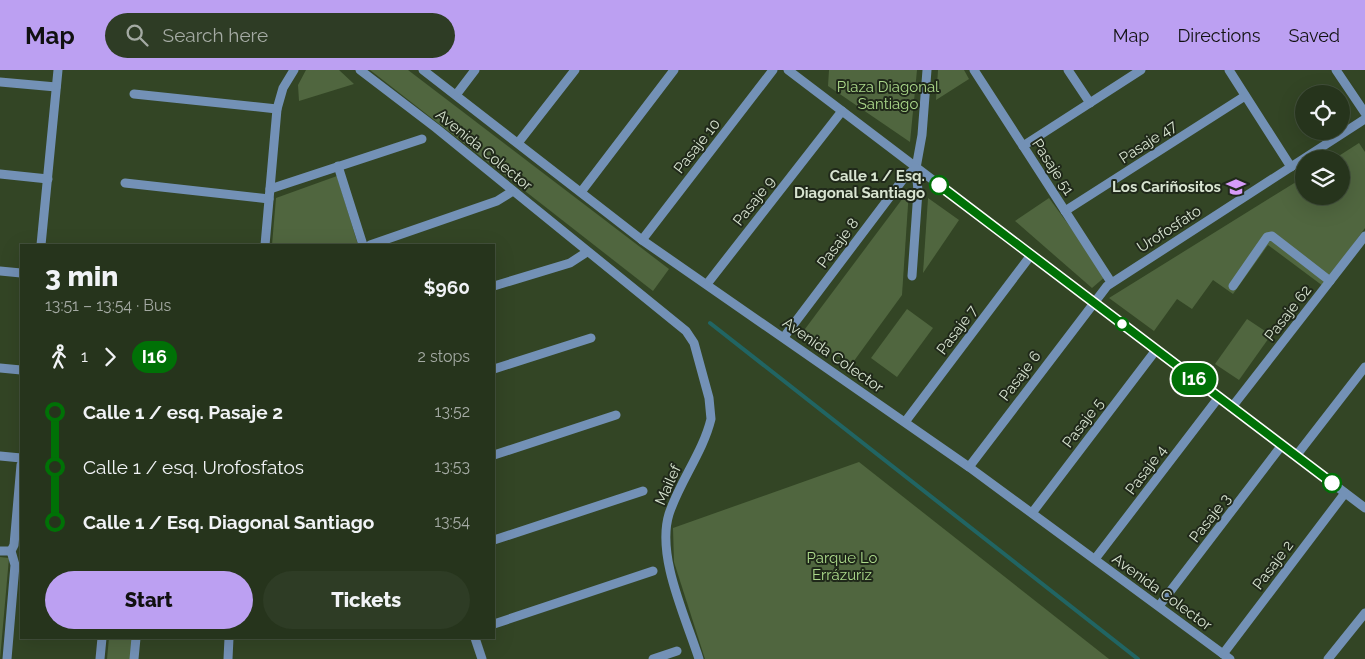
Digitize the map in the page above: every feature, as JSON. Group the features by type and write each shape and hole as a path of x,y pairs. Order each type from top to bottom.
{"street":[{"path":"42,244 58,70"},
{"path":"265,244 277,109 283,88 294,70"},
{"name":"Avenida Colector","path":"360,70 682,327"},
{"name":"Avenida Colector","path":"423,70 642,240 969,467 1227,656"},
{"path":"456,95 475,70"},
{"path":"518,143 575,70"},
{"path":"582,192 674,70"},
{"name":"Pasaje 10","path":"642,240 773,70"},
{"path":"788,70 1365,508"},
{"path":"912,276 918,191 916,168 922,135 927,70"},
{"name":"Pasaje 51","path":"974,70 1109,279"},
{"path":"1068,70 1090,103"},
{"path":"1023,146 1141,70"},
{"path":"1228,70 1291,167"},
{"path":"1336,70 1365,113"},
{"path":"0,82 56,87"},
{"path":"134,94 277,109"},
{"name":"Pasaje 47","path":"1066,211 1245,96"},
{"name":"Pasaje 9","path":"707,284 842,111"},
{"name":"Urofosfato","path":"1093,302 1112,283 1365,118"},
{"path":"125,183 270,194 338,166 422,139"},
{"path":"338,166 363,244"},
{"name":"Pasaje 8","path":"784,337 904,178 916,168"},
{"path":"0,174 48,179"},
{"path":"373,244 497,201 513,191"},
{"path":"1233,286 1267,237 1272,236 1330,281"},
{"name":"Pasaje 62","path":"1232,407 1365,236"},
{"path":"495,286 570,263 587,252"},
{"name":"Pasaje 7","path":"905,422 1031,255"},
{"path":"0,271 20,273"},
{"name":"Pasaje 6","path":"969,467 1093,302"},
{"name":"Mailef","path":"682,327 694,343 712,412 710,425 669,514 666,548 671,573 699,659"},
{"path":"495,369 591,338"},
{"name":"Pasaje 5","path":"1032,513 1156,350"},
{"path":"0,368 20,370"},
{"path":"1296,456 1365,368"},
{"name":"Pasaje 4","path":"1095,559 1219,397"},
{"path":"495,455 616,415"},
{"name":"Pasaje 3","path":"1159,606 1282,445"},
{"path":"0,456 20,458"},
{"path":"6,659 15,565 11,551 14,544 20,475"},
{"path":"495,540 643,491"},
{"name":"Pasaje 2","path":"1227,656 1345,493"},
{"path":"0,552 11,551"},
{"path":"495,624 653,571"},
{"path":"1328,659 1365,613"},
{"path":"100,659 102,639"},
{"path":"134,659 136,639"},
{"path":"228,659 229,639"},
{"path":"475,639 482,659"},
{"path":"653,659 678,651"}],"green space":[{"path":"306,70 339,70 354,84 299,101 298,85"},
{"path":"370,70 408,70 669,269 653,291"},
{"name":"Plaza Diagonal Santiago","path":"829,70 917,70 910,142 828,86"},
{"path":"938,70 964,70 969,79 936,100"},
{"path":"1359,143 1365,152 1365,228 1323,286 1268,245 1233,294 1213,280 1192,309 1177,299 1154,331 1109,298 1295,183 1295,205 1350,205 1350,150 1348,150"},
{"path":"337,176 358,244 272,244 276,198"},
{"path":"909,190 902,295 851,365 802,333"},
{"path":"928,198 959,220 923,273"},
{"path":"1049,198 1106,276 1092,288 1015,221"},
{"path":"907,309 933,328 897,377 871,358"},
{"path":"1247,319 1271,335 1239,380 1215,364"},
{"name":"Parque Lo Errázuriz","path":"859,462 1109,659 705,659 674,562 673,528"},
{"path":"0,557 9,558 0,659"},
{"path":"109,639 133,639 130,659 107,659"}],"waterway":[{"path":"710,323 1138,659"}],"bus line":[{"name":"I16","path":"939,185 1332,483"}],"place":[{"name":"Calle 1 / Esq. Diagonal Santiago","path":"939,185"},
{"name":"Los Cariñositos","path":"1236,187"}]}
